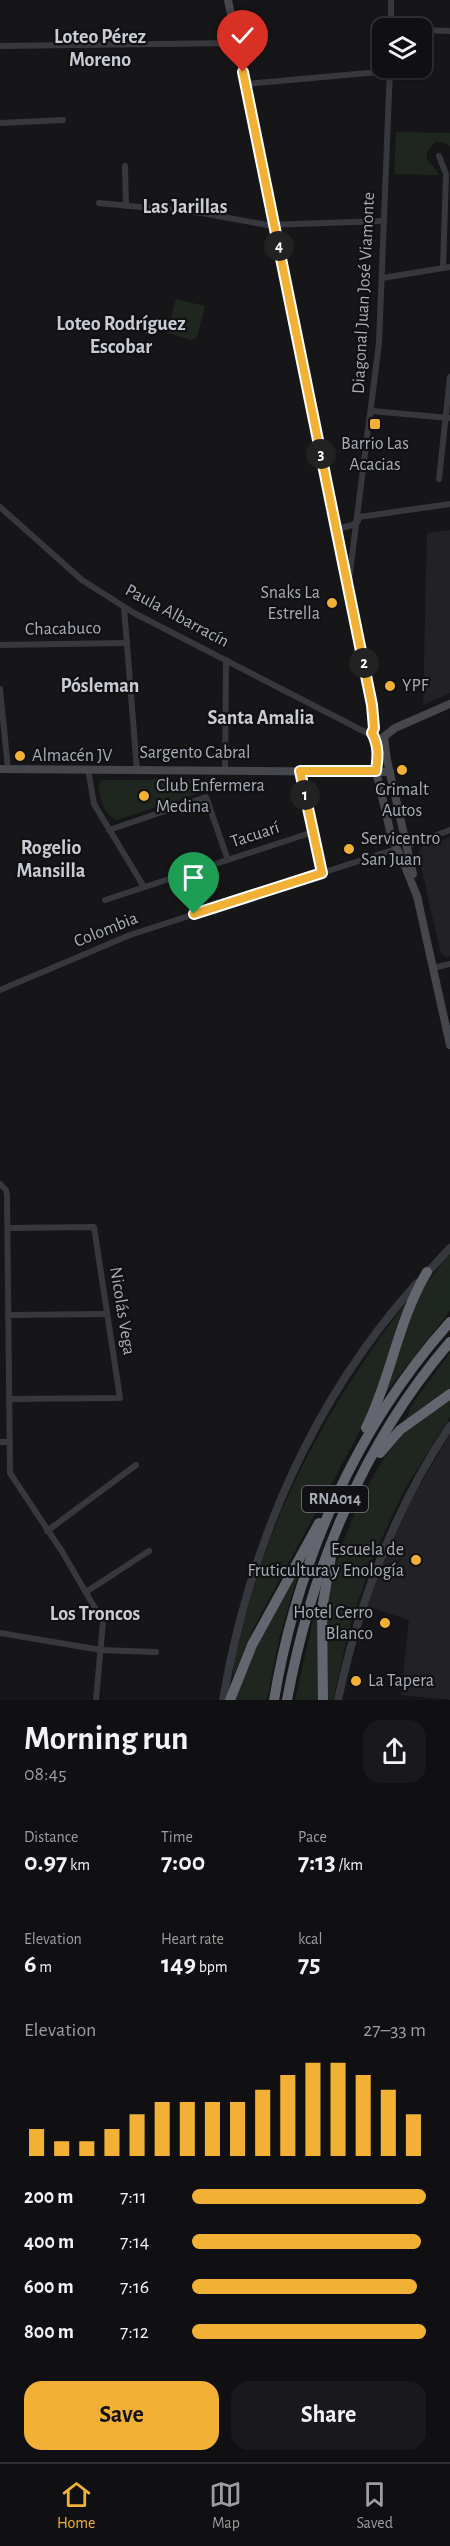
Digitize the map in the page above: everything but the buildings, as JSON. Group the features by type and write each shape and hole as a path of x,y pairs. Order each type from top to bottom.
{"highway":[{"path":"230,1700 252,1645 345,1479 381,1394 410,1304 427,1272"},
{"name":"RNA014","path":"274,1700 299,1594 314,1548 345,1479 393,1397 450,1322"},
{"name":"RNA014","path":"287,1700 310,1602 340,1520 358,1482 399,1411 450,1342"},
{"path":"358,1482 400,1430 450,1394"},
{"path":"323,1700 323,1598 340,1520"}],"main road":[{"path":"228,0 374,712 407,846 450,1045"},
{"path":"379,732 395,728 450,704"},
{"path":"379,732 376,771 396,849 404,861 418,899"},
{"name":"Sargento Cabral","path":"4,769 390,772"}],"street":[{"path":"391,0 391,18"},
{"path":"432,30 450,31"},
{"path":"0,46 237,43"},
{"path":"245,84 372,71"},
{"name":"Diagonal Juan José Viamonte","path":"348,584 379,343 390,78"},
{"path":"0,123 63,120"},
{"path":"382,278 447,268 446,174 440,156"},
{"path":"125,166 126,206"},
{"path":"99,203 202,213 275,225 384,221"},
{"path":"439,479 448,418 450,377"},
{"path":"372,411 448,418"},
{"path":"337,529 352,525 358,518 450,504"},
{"name":"Paula Albarracín","path":"0,507 74,573 124,607 357,726 379,732"},
{"path":"124,607 137,770"},
{"name":"Chacabuco","path":"0,645 127,643"},
{"path":"225,770 226,660"},
{"path":"0,689 4,769"},
{"path":"88,769 94,804 144,887"},
{"path":"300,771 322,873"},
{"path":"109,830 206,797 228,860"},
{"path":"407,846 450,830"},
{"name":"Tacuarí","path":"105,900 313,832"},
{"name":"Colombia","path":"0,990 130,935 396,849"},
{"path":"433,968 450,964"},
{"path":"0,1184 7,1195 9,1442 12,1479 86,1592 104,1625 96,1700"},
{"name":"Nicolás Vega","path":"8,1228 94,1227 120,1398 9,1399"},
{"path":"224,1700 233,1645 252,1575 295,1466 324,1412 352,1368 392,1313 450,1248"},
{"path":"0,1273 8,1273"},
{"path":"8,1315 107,1314"},
{"path":"0,1358 9,1358"},
{"path":"338,1700 355,1629 378,1560 410,1491 450,1426"},
{"path":"0,1442 9,1442"},
{"path":"47,1531 136,1465"},
{"path":"86,1592 148,1551"},
{"path":"0,1633 101,1650 156,1652"}],"shaded area":[{"path":"396,132 450,133 450,146 442,142 435,142 427,152 427,159 440,175 394,174"},
{"path":"176,299 205,306 197,337 191,340 167,333"},
{"path":"450,530 450,693 423,705 427,533"},
{"name":"Club Enfermera Medina","path":"102,780 202,780 208,786 206,791 116,820 108,814 103,805 98,785"},
{"path":"450,837 450,956 447,957 441,954 418,853 422,847"},
{"path":"450,1254 450,1311 384,1395 419,1293"},
{"path":"408,1300 368,1416 253,1629 233,1677 238,1642 261,1564 294,1484 334,1408 357,1371"},
{"path":"450,1353 450,1391 404,1423 413,1403"},
{"path":"450,1401 450,1417 405,1489 374,1555 350,1625 333,1700 328,1700 328,1603 337,1562 354,1515 365,1491 389,1451 413,1426"},
{"name":"Escuela de Fruticultura y Enología","path":"450,1434 450,1700 401,1695 409,1620 366,1606 388,1547 410,1502"},
{"path":"300,1568 279,1639 267,1700 233,1700 246,1666"},
{"path":"320,1590 320,1700 295,1700"}],"place":[{"name":"Barrio Las Acacias","path":"375,424"},
{"name":"Snaks La Estrella","path":"332,603"},
{"name":"YPF","path":"390,686"},
{"name":"Almacén JV","path":"20,756"},
{"name":"Grimalt Autos","path":"402,770"},
{"name":"Club Enfermera Medina","path":"144,796"},
{"name":"Servicentro San Juan","path":"349,849"},
{"name":"Escuela de Fruticultura y Enología","path":"416,1560"},
{"name":"Hotel Cerro Blanco","path":"385,1623"},
{"name":"La Tapera","path":"356,1681"}],"district":[{"name":"Loteo Pérez Moreno","path":"100,48"},
{"name":"Las Jarillas","path":"185,207"},
{"name":"Loteo Rodríguez Escobar","path":"121,336"},
{"name":"Pósleman","path":"100,686"},
{"name":"Santa Amalia","path":"261,718"},
{"name":"Rogelio Mansilla","path":"51,860"},
{"name":"Los Troncos","path":"95,1614"}],"route":[{"path":"194,914 322,873 300,771 376,771 378,758 376,741 372,733 374,712 243,72"}]}
